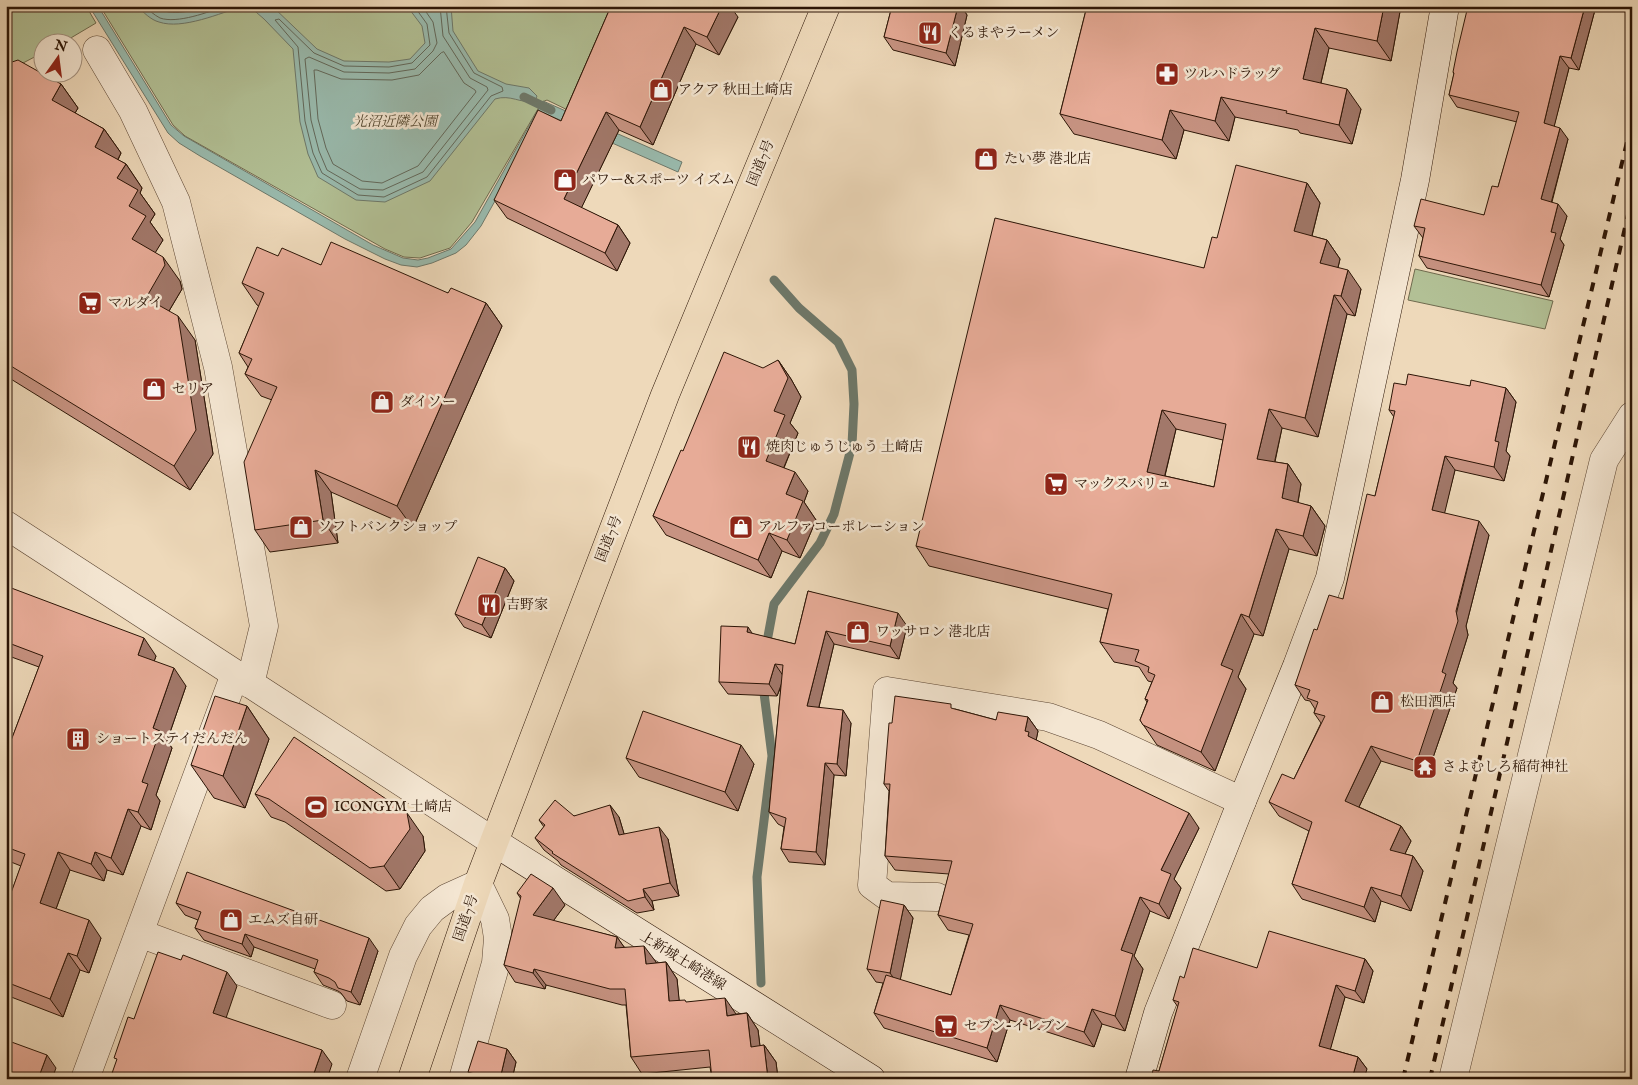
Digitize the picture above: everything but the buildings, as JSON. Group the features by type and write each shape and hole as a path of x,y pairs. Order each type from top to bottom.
{"highway":[{"name":"国道7号","path":"412,1079 478,884 665,395 826,6"}],"street":[{"path":"1139,1079 1158,1013 1297,666 1330,578 1416,180 1445,6"},
{"path":"85,1079 139,933 264,626 218,367 176,202 134,111 97,50"},
{"path":"1453,1079 1604,460 1632,416"},
{"name":"上新城土崎港線","path":"6,525 494,842 871,1079"},
{"path":"937,897 887,896 872,885 887,691 1048,717 1099,734 1242,801"},
{"path":"360,1079 402,956 418,926 432,909 448,898 478,884 495,919 498,938 496,963 464,1079"},
{"path":"139,933 332,1005"}],"green space":[{"path":"6,6 86,6 96,23 81,32 32,32 32,58 6,72"},
{"name":"光沼近隣公園","path":"100,6 628,6 580,116 547,100 542,102 472,222 450,248 420,258 404,257 385,249 185,136 173,125"},
{"path":"1415,269 1553,301 1545,329 1408,300"}],"water":[{"path":"89,6 98,6 171,125 184,136 373,245 403,258 418,260 451,249 475,222 543,101 682,162 678,172 544,113 481,226 466,245 456,253 432,263 417,267 401,265 345,239 179,143 168,133"},
{"path":"137,6 243,6 201,20 168,24 153,20"},
{"path":"249,6 272,6 317,49 344,61 389,62 410,59 425,43 422,26 407,6 451,6 453,31 478,71 506,84 529,88 537,96 535,101 530,102 506,98 495,99 430,181 385,202 356,200 318,177 308,154 300,122 293,49"}],"waterway":[{"path":"524,97 551,110"},
{"path":"766,647 774,604 820,543 834,514 852,445 854,404 852,370 838,342 799,308 774,280"},
{"path":"761,983 757,877 772,756 763,685"}],"railway":[{"path":"1403,1079 1632,121"},
{"path":"1430,1079 1632,197"}],"place":[{"name":"くるまやラーメン","path":"930,33"},
{"name":"ツルハドラッグ","path":"1167,74"},
{"name":"アクア 秋田土崎店","path":"661,90"},
{"name":"たい夢 港北店","path":"986,159"},
{"name":"パワー&スポーツ イズム","path":"565,180"},
{"name":"マルダイ","path":"90,303"},
{"name":"セリア","path":"154,389"},
{"name":"ダイソー","path":"382,402"},
{"name":"焼肉じゅうじゅう 土崎店","path":"749,447"},
{"name":"マックスバリュ","path":"1056,484"},
{"name":"ソフトバンクショップ","path":"301,527"},
{"name":"アルファコーポレーション","path":"741,527"},
{"name":"吉野家","path":"489,605"},
{"name":"ワッサロン 港北店","path":"858,632"},
{"name":"松田酒店","path":"1382,702"},
{"name":"ショートステイだんだん","path":"78,739"},
{"name":"さよむしろ稲荷神社","path":"1425,767"},
{"name":"ICONGYM 土崎店","path":"316,807"},
{"name":"エムズ自研","path":"231,920"},
{"name":"セブン-イレブン","path":"946,1026"}]}
